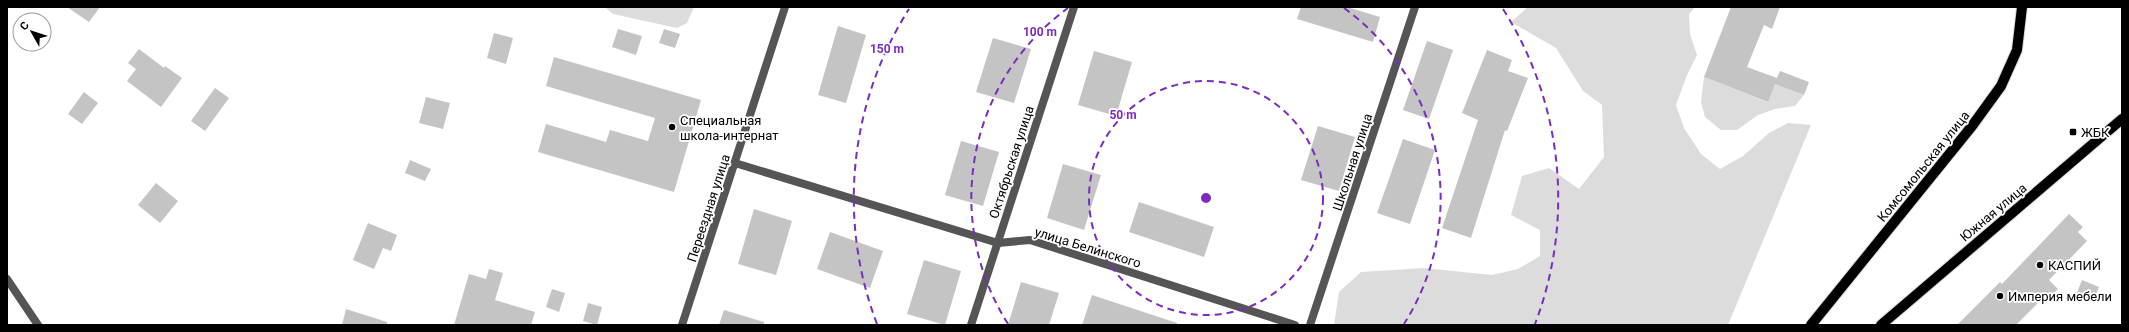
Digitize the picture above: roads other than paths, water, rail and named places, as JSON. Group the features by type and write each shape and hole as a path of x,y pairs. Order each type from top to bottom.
{"main road":[{"name":"Комсомольская улица","path":"1811,325 1967,133 2001,86 2017,50 2022,7"},
{"name":"Южная улица","path":"1881,325 2122,119"}],"street":[{"name":"Переездная улица","path":"682,325 785,7"},
{"name":"Октябрьская улица","path":"971,325 1074,7"},
{"name":"Школьная улица","path":"1310,325 1413,8"},
{"name":"улица Белинского","path":"735,163 998,243 1030,240 1295,325"},
{"path":"7,280 38,325"}],"place":[{"name":"Специальная школа-интернат","path":"672,127"},
{"name":"ЖБК","path":"2073,132"},
{"name":"КАСПИЙ","path":"2040,265"},
{"name":"Империя мебели","path":"2000,296"}]}
